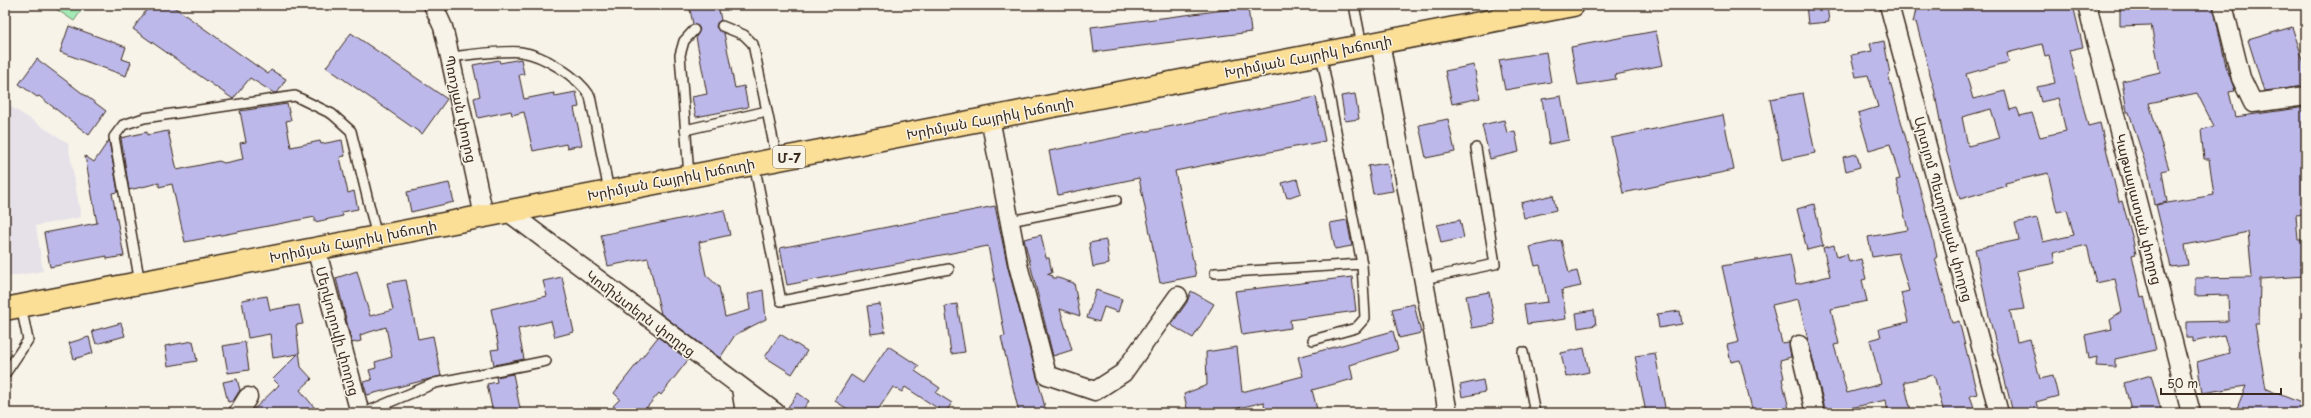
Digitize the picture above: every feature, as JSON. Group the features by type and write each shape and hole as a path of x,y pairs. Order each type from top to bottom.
{"highway":[{"name":"Խրիմյան Հայրիկ խճուղի","path":"13,307 1574,5"}],"street":[{"name":"Պռոշյան փողոց","path":"433,5 443,27 484,216"},
{"name":"Արտյոմ Պետրոսյան փողոց","path":"1889,5 1999,413"},
{"name":"Կաթսայատան փողոց","path":"2087,5 2191,413"},
{"path":"2222,5 2241,78 2253,103 2306,96"},
{"path":"1371,44 1423,279 1448,413"},
{"path":"990,118 1018,265 1047,375 1095,391 1123,373 1178,296"},
{"name":"Կոմինտերն փողոց","path":"507,211 776,413"},
{"name":"Մերկուրովի փողոց","path":"316,248 360,413"},
{"path":"1799,345 1815,413"},
{"path":"741,388 745,413"},
{"path":"238,413 248,397"}],"lane":[{"path":"1354,5 1371,44"},
{"path":"722,26 744,34 753,44 777,159"},
{"path":"689,176 680,55 684,41 694,30"},
{"path":"450,57 522,52 555,66 583,85 590,96 609,191"},
{"path":"1313,340 1356,328 1365,318 1362,264 1321,54"},
{"path":"140,283 114,137 123,125 144,118 295,96 304,99 332,114 351,131 377,236"},
{"path":"685,130 767,111"},
{"path":"1423,279 1495,264 1476,148"},
{"path":"754,164 781,301 949,269"},
{"path":"1010,221 1116,200"},
{"path":"1215,273 1362,264"},
{"path":"5,374 28,340 13,307"},
{"path":"1523,352 1535,413"},
{"path":"364,413 435,383 546,361"}],"shaded area":[{"path":"5,103 68,143 81,217 36,226 43,271 5,277"}],"green space":[{"path":"50,5 85,5 74,21"}],"building":[{"path":"150,5 171,5 268,74 271,70 286,79 278,92 274,93 250,78 233,99 133,29"},
{"path":"689,5 718,5 721,20 717,23 716,27 724,33 735,88 744,86 748,107 696,117 692,97 707,94 696,37 700,29 693,24"},
{"path":"1806,5 1827,5 1829,22 1808,24"},
{"path":"1917,5 2073,5 2083,47 2069,50 2088,126 2100,123 2119,202 2122,201 2132,236 2136,254 2132,255 2141,297 2144,296 2156,350 2115,359 2115,367 2096,366 2097,357 2089,359 2085,335 2112,329 2110,320 2122,312 2115,279 2096,283 2087,245 2053,253 2055,263 2016,271 2024,309 2010,311 2017,342 2030,339 2040,379 2053,376 2058,396 2036,402 2039,413 2013,413 1989,316 1975,249 2019,240 2015,223 2037,218 2043,242 2074,235 2067,210 2057,212 2048,173 2005,183 2006,186 1960,199 1945,146 1934,89 1916,22 1913,23","holes":["2042,44 2045,56 2049,55 2055,83 2037,87 2041,102 2058,98 2066,131 2040,137 2032,113 2020,116 2017,108 2010,110 2005,91 1973,99 1966,74 2009,62 2007,53","1991,109 2000,138 1968,146 1962,117"]},
{"path":"2213,5 2226,66 2235,91 2229,92 2235,117 2306,107 2306,214 2296,215 2298,240 2306,240 2306,276 2260,279 2259,324 2255,324 2266,389 2306,405 2306,413 2235,413 2246,386 2202,393 2197,362 2229,353 2224,335 2193,342 2193,338 2186,338 2186,322 2229,321 2228,295 2195,296 2195,278 2252,277 2248,232 2185,245 2188,265 2171,267 2156,205 2214,195 2209,159 2204,159 2201,130 2214,126 2197,93 2149,103 2169,169 2162,171 2167,202 2154,205 2149,175 2129,112 2127,112 2122,81 2160,72 2151,25 2120,26 2120,7"},
{"path":"1248,7 1251,32 1094,52 1091,27"},
{"path":"69,26 126,47 122,59 131,62 126,76 60,52"},
{"path":"2292,27 2306,68 2306,86 2264,91 2248,40"},
{"path":"1656,31 1663,65 1615,75 1616,79 1578,85 1571,47"},
{"path":"351,33 447,99 422,134 326,67"},
{"path":"1884,41 1890,74 1888,74 1931,229 1937,257 1935,258 1952,323 1959,321 1977,394 1970,396 1976,413 1944,413 1934,375 1904,382 1911,411 1888,413 1886,400 1850,408 1851,413 1826,413 1798,299 1772,305 1782,343 1789,342 1791,357 1780,360 1784,378 1782,379 1790,413 1753,413 1740,360 1731,362 1727,345 1739,342 1722,266 1790,254 1796,284 1830,276 1823,248 1834,245 1837,257 1847,254 1849,262 1861,259 1866,279 1862,280 1867,301 1831,309 1839,344 1834,345 1847,393 1881,384 1870,340 1881,337 1879,329 1908,322 1901,293 1909,291 1898,253 1872,257 1868,237 1908,230 1896,180 1900,179 1890,144 1869,150 1858,113 1878,107 1868,75 1856,77 1851,55 1872,51 1870,44"},
{"path":"1546,52 1551,82 1505,90 1499,60"},
{"path":"37,59 106,111 89,135 39,96 37,97 19,84"},
{"path":"521,59 524,74 519,75 524,99 554,93 555,96 576,92 579,107 574,108 582,145 567,148 566,144 533,151 524,112 512,115 511,111 478,118 474,98 480,96 473,65 499,60 500,63"},
{"path":"1474,65 1480,98 1452,104 1445,71"},
{"path":"1803,93 1815,153 1782,160 1770,99"},
{"path":"1355,94 1359,119 1345,121 1341,96"},
{"path":"1561,96 1569,140 1549,144 1542,99"},
{"path":"1316,97 1325,141 1175,171 1196,276 1160,283 1139,178 1058,195 1049,151"},
{"path":"287,104 291,120 286,121 291,147 320,141 321,144 342,140 345,156 340,157 348,193 354,191 358,209 342,212 343,216 315,222 315,217 185,242 172,184 159,187 159,183 129,190 121,138 147,132 147,135 168,131 177,170 219,161 224,163 243,159 240,143 246,142 240,111"},
{"path":"1723,115 1734,170 1623,193 1611,138"},
{"path":"1448,119 1455,152 1426,158 1419,125"},
{"path":"1504,120 1507,133 1515,131 1519,152 1490,159 1482,125"},
{"path":"109,140 118,192 112,193 124,256 107,259 107,256 50,267 44,233 97,223 85,156 94,162"},
{"path":"1857,154 1860,167 1846,171 1843,157"},
{"path":"1387,163 1393,191 1373,194 1368,166"},
{"path":"1297,179 1301,193 1287,198 1282,183"},
{"path":"449,183 454,202 411,212 407,192"},
{"path":"1553,195 1556,210 1524,218 1521,203"},
{"path":"1814,204 1823,246 1807,250 1797,209"},
{"path":"995,206 1008,268 1046,411 1019,413 1001,337 1005,336 988,246 787,285 780,248"},
{"path":"724,210 730,235 699,242 706,275 719,287 725,317 750,310 748,294 763,290 766,319 735,335 720,358 661,314 648,258 608,266 601,235"},
{"path":"1347,220 1352,246 1335,249 1330,223"},
{"path":"1460,220 1464,238 1441,243 1437,225"},
{"path":"1041,235 1046,258 1049,258 1052,273 1047,274 1053,276 1053,278 1074,283 1080,316 1060,309 1072,350 1053,356 1024,239"},
{"path":"1106,240 1109,264 1093,267 1089,243"},
{"path":"1561,240 1569,273 1577,271 1581,286 1562,290 1566,319 1527,324 1524,305 1548,302 1540,265 1535,266 1530,247"},
{"path":"357,271 370,316 393,310 387,283 406,280 418,339 433,336 441,376 367,395 363,382 372,380 369,370 376,368 375,362 392,357 386,327 360,335 361,341 352,343 336,278"},
{"path":"562,277 574,332 555,337 551,321 518,329 524,359 494,365 491,350 499,349 491,309 547,296 543,281"},
{"path":"1352,277 1356,311 1290,320 1291,328 1242,335 1235,291"},
{"path":"1096,290 1122,299 1118,312 1104,307 1099,322 1087,318"},
{"path":"1191,291 1214,304 1193,338 1171,325 1187,302"},
{"path":"1489,292 1495,324 1472,328 1466,296"},
{"path":"267,296 270,310 299,305 303,324 296,325 301,367 312,379 300,390 319,413 250,413 279,385 273,379 298,354 273,358 270,334 248,338 242,300"},
{"path":"880,304 885,332 871,334 867,306"},
{"path":"957,304 965,352 951,354 945,306"},
{"path":"1414,304 1421,333 1399,338 1392,309"},
{"path":"1594,310 1596,325 1578,328 1576,313"},
{"path":"1680,311 1682,324 1659,328 1657,314"},
{"path":"121,323 125,336 96,344 92,331"},
{"path":"1393,331 1398,350 1350,365 1353,379 1312,390 1318,413 1265,413 1264,402 1218,413 1188,413 1184,394 1207,385 1206,352 1237,347 1242,392 1303,376 1298,357"},
{"path":"780,334 807,351 792,374 765,357"},
{"path":"89,337 93,353 74,359 69,343"},
{"path":"658,337 688,360 661,395 659,393 642,413 621,413 613,406 620,399 614,393"},
{"path":"193,341 197,361 168,366 165,346"},
{"path":"245,342 249,370 228,373 223,346"},
{"path":"888,346 919,366 915,371 940,388 936,393 952,403 945,413 905,387 902,392 893,387 876,413 854,413 835,401 851,375 863,383"},
{"path":"1584,348 1589,372 1566,377 1561,353"},
{"path":"1655,353 1666,413 1646,413 1635,356"},
{"path":"513,374 521,413 493,413 487,384 497,382 496,377"},
{"path":"2151,375 2162,413 2132,413 2124,383"},
{"path":"237,379 240,390 233,401 228,402 223,382"},
{"path":"1483,380 1485,392 1462,397 1460,385"},
{"path":"798,393 809,401 800,413 788,407"}]}
